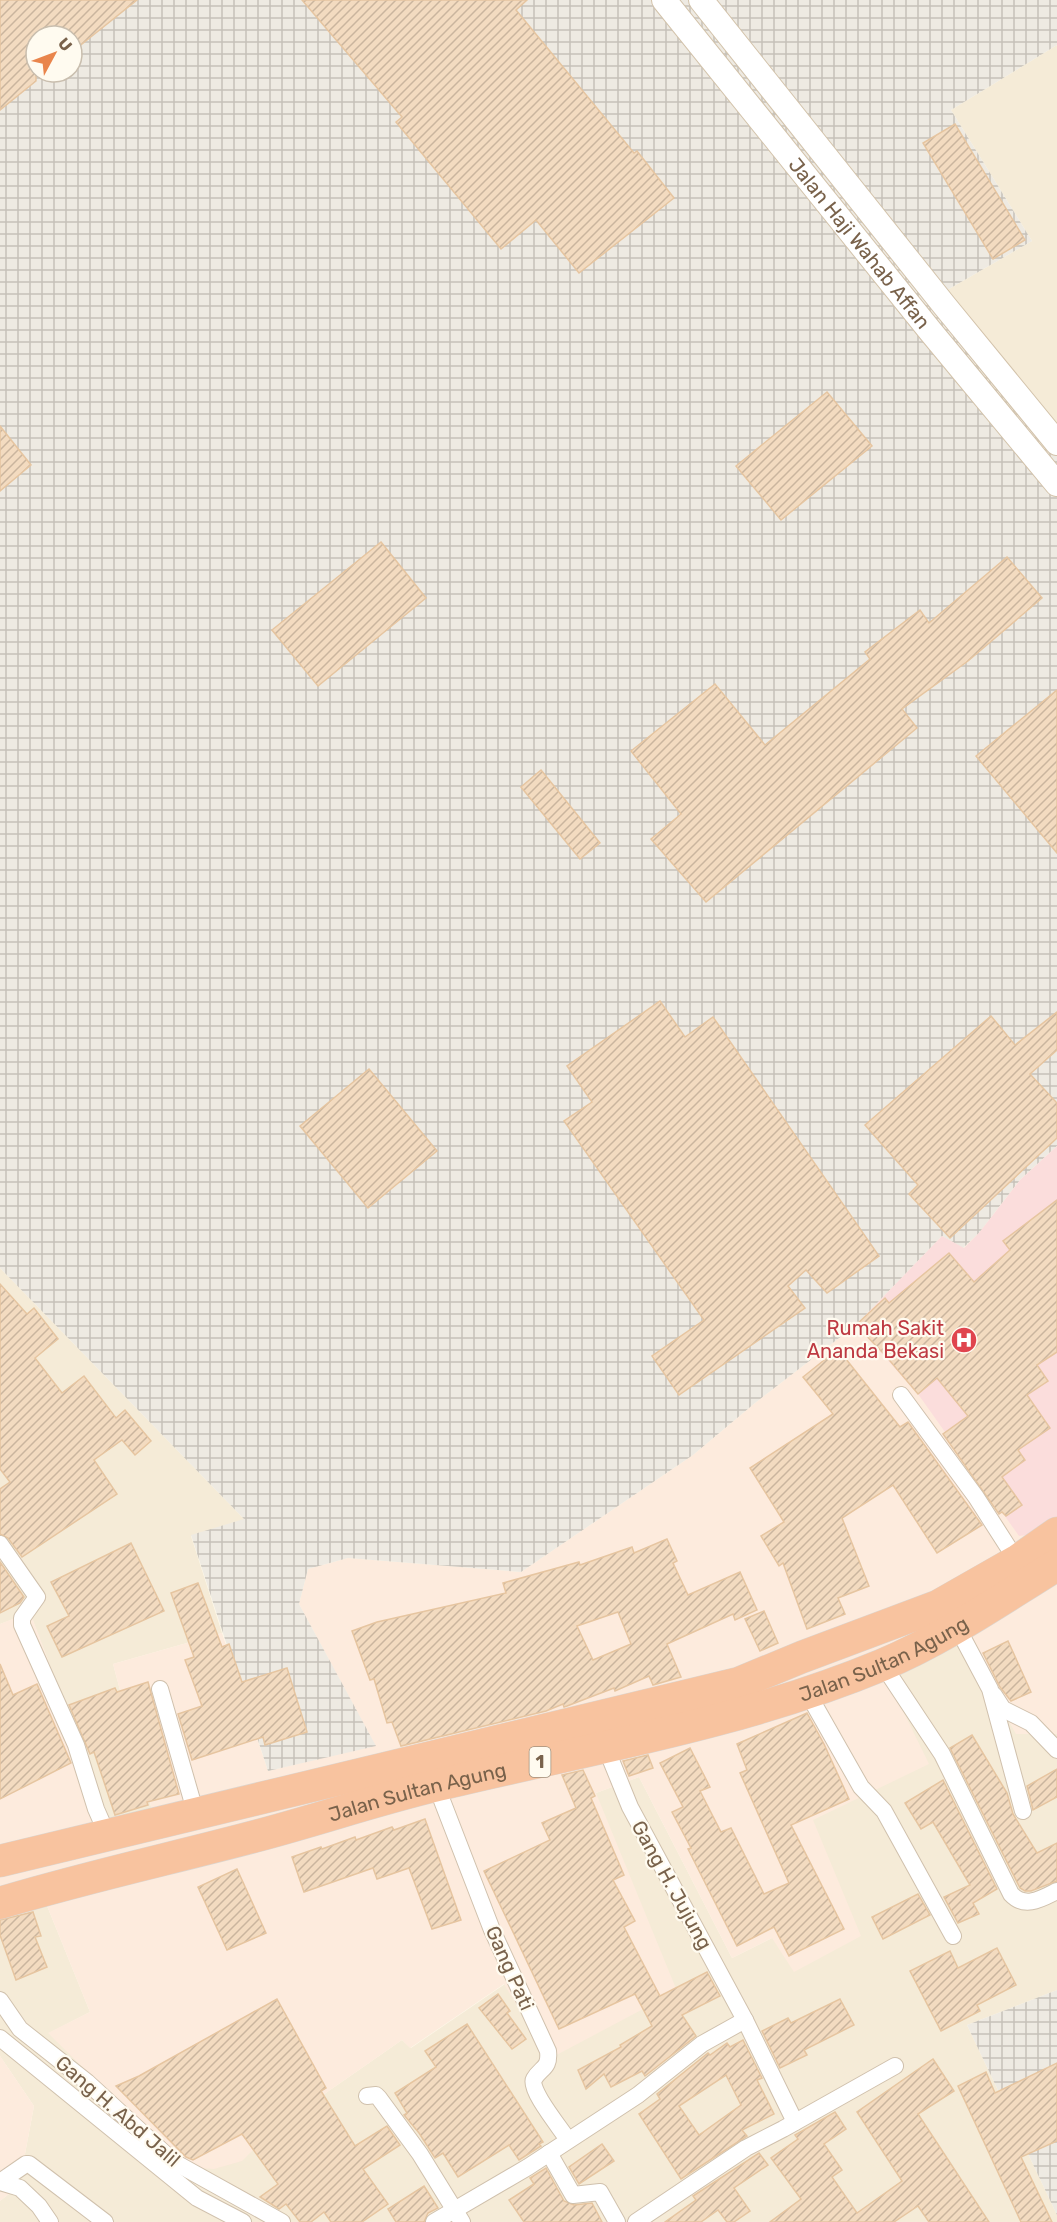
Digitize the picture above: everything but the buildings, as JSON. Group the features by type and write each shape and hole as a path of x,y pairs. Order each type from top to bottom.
{"highway":[{"name":"Jalan Sultan Agung","path":"0,1861 739,1683 938,1606 1017,1561 1057,1533"},
{"name":"Jalan Sultan Agung","path":"0,1904 41,1891 261,1835 436,1785 606,1748 702,1724 807,1692 883,1665 957,1627 1057,1565"}],"street":[{"name":"Jalan Haji Wahab Affan","path":"664,0 1057,484"},
{"name":"Jalan Haji Wahab Affan","path":"701,0 1057,443"},
{"path":"901,1395 976,1497 1017,1561"},
{"path":"0,1544 37,1597 22,1618 22,1625 76,1745 96,1809 107,1834"},
{"path":"957,1627 1003,1709 1031,1723 1057,1750"},
{"path":"883,1665 942,1754 1011,1894 1025,1903 1057,1891"},
{"path":"160,1689 196,1814"},
{"path":"990,1689 1023,1810"},
{"path":"807,1692 861,1787 884,1811 953,1936"},
{"name":"Gang H. Jujung","path":"606,1748 634,1816 745,2020 795,2122"},
{"name":"Gang Pati","path":"436,1785 492,1930 548,2051 547,2064 532,2082 535,2091 568,2140"},
{"name":"Gang H. Abd Jalil","path":"0,2000 20,2029 87,2082 174,2162 282,2222"},
{"path":"434,2222 458,2216 568,2140 651,2087 702,2044 745,2020"},
{"path":"0,2038 197,2198 243,2222"},
{"path":"636,2222 746,2148 895,2066"},
{"path":"367,2096 376,2095 379,2098 420,2154 458,2216"},
{"path":"549,2153 573,2195 600,2192 617,2222"},
{"path":"0,2182 29,2164 105,2222"},
{"path":"0,2182 20,2188 39,2206 50,2222"}],"shaded area":[{"path":"0,0 1057,0 1057,45 951,110 1032,241 942,293 1057,436 1057,1146 1020,1180 979,1233 963,1248 942,1236 856,1325 755,1403 693,1455 521,1572 348,1558 308,1569 299,1604 376,1746 268,1771 191,1535 244,1519 0,1268"},
{"path":"1057,45 1057,436 942,293 1032,241 951,110"},
{"path":"1057,1146 1057,1734 1016,1734 957,1628 881,1666 929,1764 813,1820 861,1936 794,1972 772,1938 732,1958 639,1777 596,1793 677,1991 549,2059 504,1984 410,2048 402,2040 274,2129 242,2161 214,2169 184,2167 48,2033 90,2012 41,1891 0,1903 0,1624 30,1612 111,1827 153,1814 113,1664 222,1633 268,1771 375,1745 299,1604 308,1569 348,1558 521,1572 693,1455 755,1403 856,1325 942,1236 964,1248"},
{"name":"Rumah Sakit Ananda Bekasi","path":"1057,1146 1057,1531 1019,1536 918,1394 856,1325 942,1236 964,1248 979,1233 1020,1180"},
{"path":"0,1268 245,1520 191,1536 222,1633 113,1664 153,1814 111,1827 30,1613 0,1624"},
{"path":"957,1627 1016,1733 1057,1734 1057,1990 967,2025 1057,2215 1057,2222 0,2222 0,2201 19,2186 34,2106 0,2056 0,1903 41,1891 90,2012 49,2033 274,2129 402,2040 411,2048 505,1984 596,1793 639,1777 732,1958 772,1938 860,1936 812,1820 881,1666"},
{"path":"1057,1990 1057,2215 967,2025"},
{"path":"0,2056 34,2106 19,2186 0,2201"}],"place":[{"name":"Rumah Sakit Ananda Bekasi","path":"964,1340"}]}
